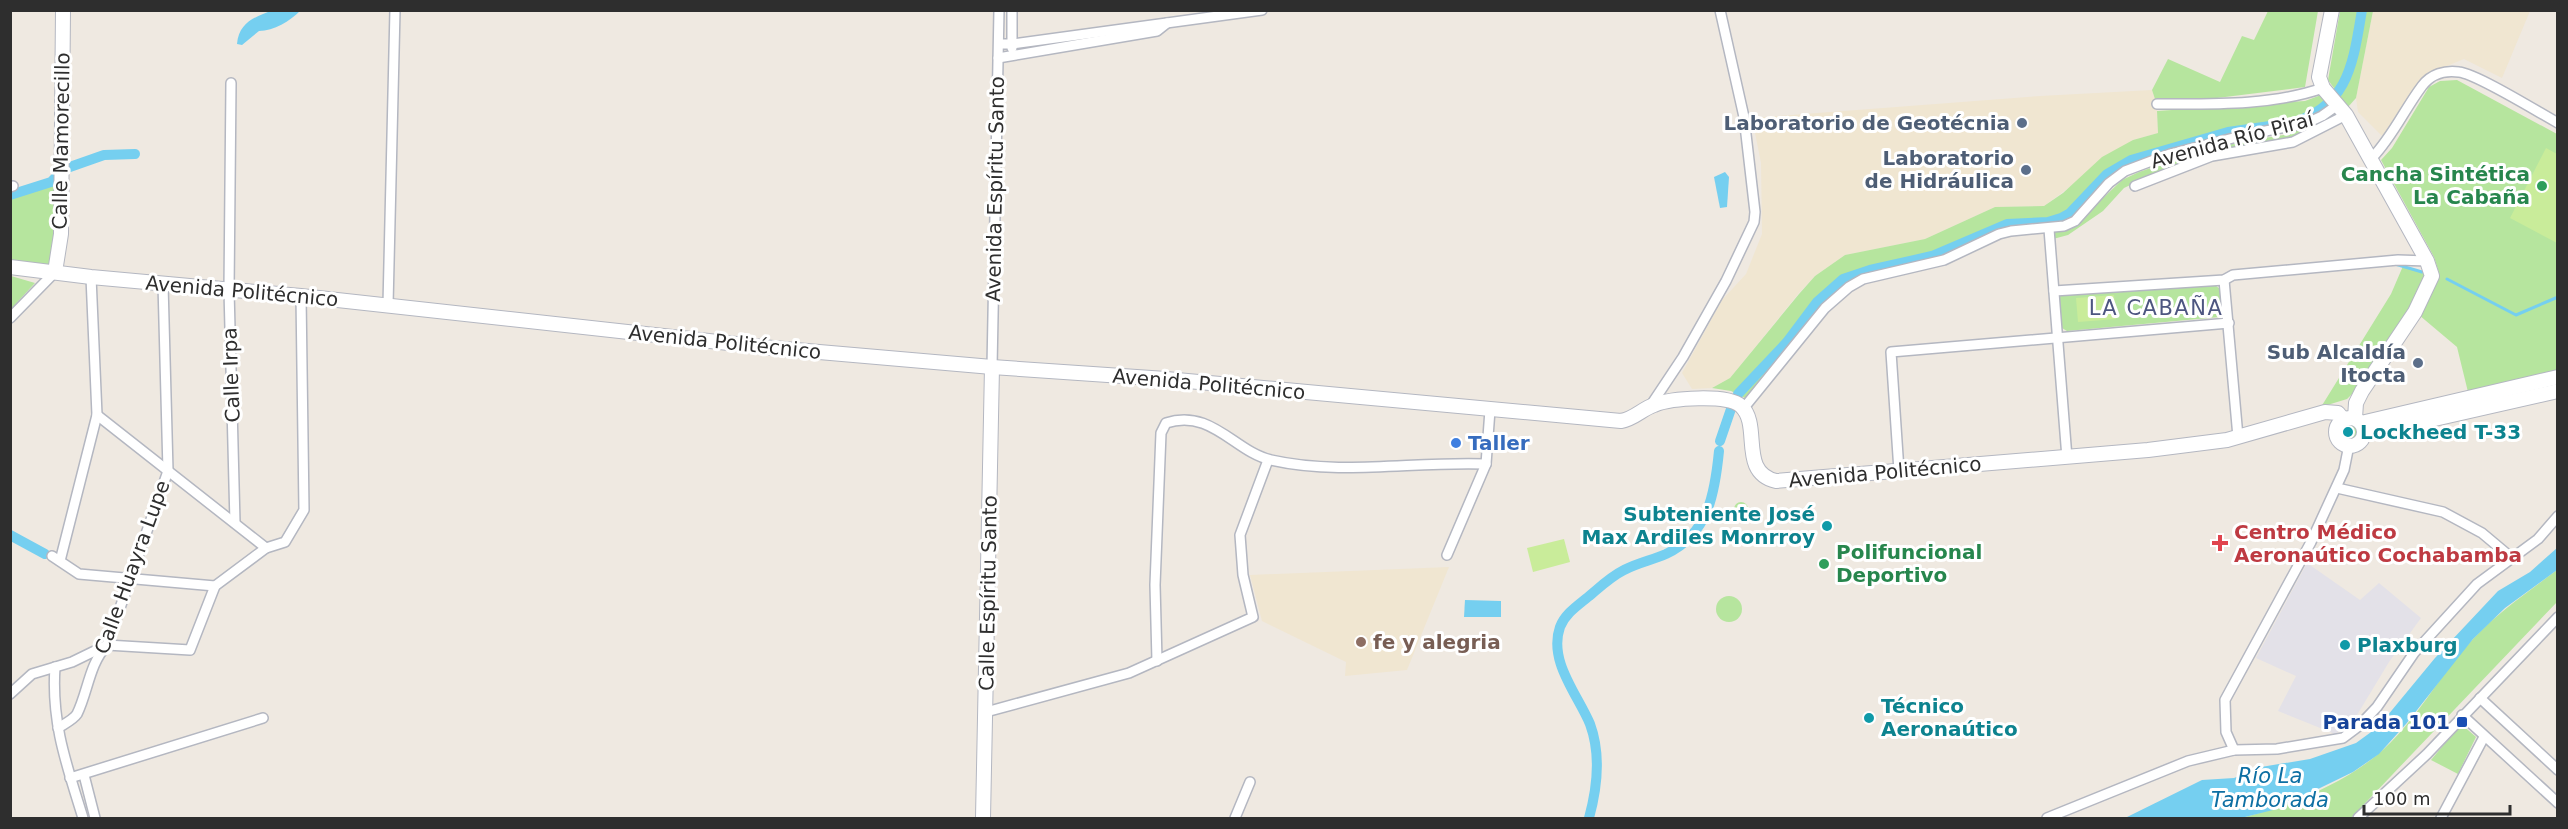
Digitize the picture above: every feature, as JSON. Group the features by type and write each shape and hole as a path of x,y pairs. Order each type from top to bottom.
{"main road":[{"name":"Calle Mamorecillo","path":"56,272 61,234 63,10"},
{"path":"2332,10 2319,77 2372,158 2427,261 2432,276 2415,312 2362,391 2356,404 2356,424 2360,442 2349,445 2340,441 2337,427 2356,424"},
{"name":"Avenida Politécnico","path":"10,267 91,277 388,305 624,332 992,368 1166,379 1621,421 1628,420 1652,405 1675,400 1737,404 1757,469 1767,479 1776,481 2148,450 2238,437 2325,412 2338,413 2356,424 2558,391"},
{"name":"Calle Espíritu Santo","path":"983,819 992,368"},
{"name":"Avenida Politécnico","path":"2356,424 2558,377"}],"street":[{"path":"388,305 395,10"},
{"name":"Avenida Espíritu Santo","path":"992,368 999,10"},
{"name":"Avenida Espíritu Santo","path":"1012,10 1013,57"},
{"path":"999,44 1215,14 1262,10"},
{"path":"1652,405 1700,328 1750,234 1754,222 1755,213 1744,117 1720,10"},
{"path":"998,58 1157,31 1169,22"},
{"path":"2372,158 2386,144 2423,84 2432,76 2442,73 2467,74 2558,123"},
{"name":"Calle Irpa","path":"231,83 229,290 235,523"},
{"path":"2157,104 2220,104 2304,95 2334,101"},
{"path":"2135,186 2212,156 2293,142 2334,101"},
{"name":"Avenida Río Piraí","path":"1737,404 1825,308 1849,287 1863,279 1944,260 1999,234 2064,226 2075,221 2109,183 2125,171 2180,151 2307,123 2334,101"},
{"path":"2049,229 2067,458"},
{"path":"2054,291 2224,280 2233,275 2398,260 2427,261"},
{"path":"10,318 56,272"},
{"path":"91,277 97,415 56,559 79,574 215,586"},
{"path":"2224,280 2238,437"},
{"name":"Calle Huayra Lupe","path":"58,728 76,716 90,676 102,650 107,645 168,471 163,284"},
{"path":"10,694 32,674 72,662 107,645 190,650 215,586 266,548 285,542 304,510 301,296"},
{"path":"1899,471 1891,352 2229,323"},
{"path":"1447,555 1486,464 1490,410"},
{"path":"97,415 266,548"},
{"path":"1157,661 1155,575 1161,433 1166,423 1176,420 1193,421 1213,427 1268,459 1331,469 1440,463 1486,464"},
{"path":"2234,750 2226,732 2225,700 2311,542 2337,488 2348,458 2349,445"},
{"path":"986,711 1129,674 1253,617 1243,575 1240,536 1268,459"},
{"path":"2337,488 2443,512 2482,533 2513,559"},
{"path":"2047,819 2188,761 2234,750 2277,749 2343,738 2359,726 2377,706 2414,653 2477,584 2538,539 2558,516"},
{"path":"2358,819 2427,754 2558,617"},
{"path":"55,667 54,685 59,742 83,819"},
{"path":"2480,698 2558,770"},
{"path":"2462,715 2558,803"},
{"path":"70,778 263,718"},
{"path":"2441,819 2484,737"},
{"path":"84,775 95,819"},
{"path":"1235,819 1250,782"}],"shaded area":[{"path":"2373,11 2530,11 2502,78 2464,59 2425,75 2398,118 2382,136 2358,112 2356,98"},
{"path":"2152,90 2157,104 2158,133 2133,140 2044,206 1995,207 1925,239 1845,255 1815,276 1799,293 1730,378 1712,388 1692,389 1682,373 1722,300 1746,274 1762,234 1761,163 1752,118 2040,96"},
{"name":"Plaxburg","path":"2307,563 2360,600 2379,583 2421,618 2389,662 2354,720 2335,734 2278,711 2296,676 2256,658"},
{"name":"fe y alegria","path":"1449,567 1407,670 1345,676 1346,662 1262,621 1250,575"}],"green space":[{"path":"2268,11 2318,11 2305,87 2217,98 2155,99 2152,90 2168,59 2220,82 2242,36 2254,40"},
{"path":"2340,11 2373,11 2356,98 2348,107 2328,80"},
{"path":"2457,80 2557,134 2557,371 2468,392 2457,347 2419,315 2439,273 2434,257 2381,160 2392,148 2429,87 2440,81"},
{"path":"2321,95 2333,104 2320,114 2305,120 2124,167 2072,218 2063,223 2014,227 1943,257 1862,276 1823,305 1745,398 1731,391 1712,388 1730,378 1815,276 1845,255 1925,239 1995,207 2044,206 2063,193 2102,157 2133,140 2158,133 2157,111 2305,101"},
{"path":"2335,112 2338,117 2293,139 2208,153 2166,168 2124,188 2103,211 2068,235 2053,239 2053,232 2077,223 2122,180 2139,172 2239,142 2289,134"},
{"name":"Cancha Sintética La Cabaña","path":"2546,148 2557,154 2557,243 2510,218"},
{"path":"57,183 52,265 11,261 11,198"},
{"path":"2403,266 2426,273 2422,291 2353,393 2347,399 2321,407 2391,294"},
{"path":"11,276 35,283 10,309"},
{"path":"2215,285 2221,290 2223,314 2220,317 2067,331 2062,328 2059,297 2063,294"},
{"path":"2114,295 2116,319 2078,322 2076,298"},
{"path":"2347,423 2353,423 2358,431 2356,437 2347,439 2342,434 2342,428"},
{"path":"1741,502 1746,504 1748,509 1746,514 1741,516 1736,514 1734,509 1736,504"},
{"path":"1564,539 1570,562 1533,572 1527,548"},
{"path":"2557,570 2557,602 2351,818 2241,818 2312,794 2346,776 2377,755 2403,729 2473,639 2503,611"},
{"path":"1729,596 1738,600 1742,609 1738,618 1729,622 1720,618 1716,609 1720,600"},
{"path":"2461,724 2476,737 2458,774 2431,760"}],"water":[{"path":"273,10 300,11 281,25 259,31 242,45 237,44 241,30 249,21"},
{"path":"1725,172 1729,177 1727,207 1720,208 1714,177"},
{"name":"Río La Tamborada","path":"2557,548 2557,570 2505,608 2473,639 2406,724 2379,754 2353,772 2277,809 2241,818 2125,818 2202,780 2234,778 2261,767 2310,759 2356,743 2378,727 2435,658 2498,591 2530,572"},
{"path":"1465,600 1501,601 1501,617 1464,617"}],"waterway":[{"path":"2288,124 2308,117 2324,107 2336,95 2351,65 2362,10"},
{"path":"1738,394 1787,342 1817,302 1843,279 1870,270 1932,256 2007,224 2048,222 2061,218 2070,213 2107,174 2131,160 2228,132 2270,126"},
{"path":"67,168 104,155 135,154"},
{"path":"10,195 51,182 55,178"},
{"path":"2395,264 2422,272"},
{"path":"2447,279 2516,315 2558,297"},
{"path":"1720,441 1732,406"},
{"path":"1589,818 1596,783 1596,747 1590,724 1561,665 1557,640 1560,627 1572,610 1614,576 1634,565 1666,554 1680,546 1692,535 1701,523 1712,496 1719,451"},
{"path":"10,535 45,554"}],"place":[{"name":"Laboratorio de Geotécnia","path":"2022,123"},
{"name":"Laboratorio de Hidráulica","path":"2026,170"},
{"name":"Cancha Sintética La Cabaña","path":"2542,186"},
{"name":"Sub Alcaldía Itocta","path":"2418,363"},
{"name":"Lockheed T-33","path":"2348,432"},
{"name":"Taller","path":"1456,443"},
{"name":"Subteniente José Max Ardiles Monrroy","path":"1827,526"},
{"name":"Centro Médico Aeronaútico Cochabamba","path":"2220,543"},
{"name":"Polifuncional Deportivo","path":"1824,564"},
{"name":"fe y alegria","path":"1361,642"},
{"name":"Plaxburg","path":"2345,645"},
{"name":"Técnico Aeronaútico","path":"1869,718"},
{"name":"Parada 101","path":"2462,722"}],"district":[{"name":"LA CABAÑA","path":"2156,308"}]}
